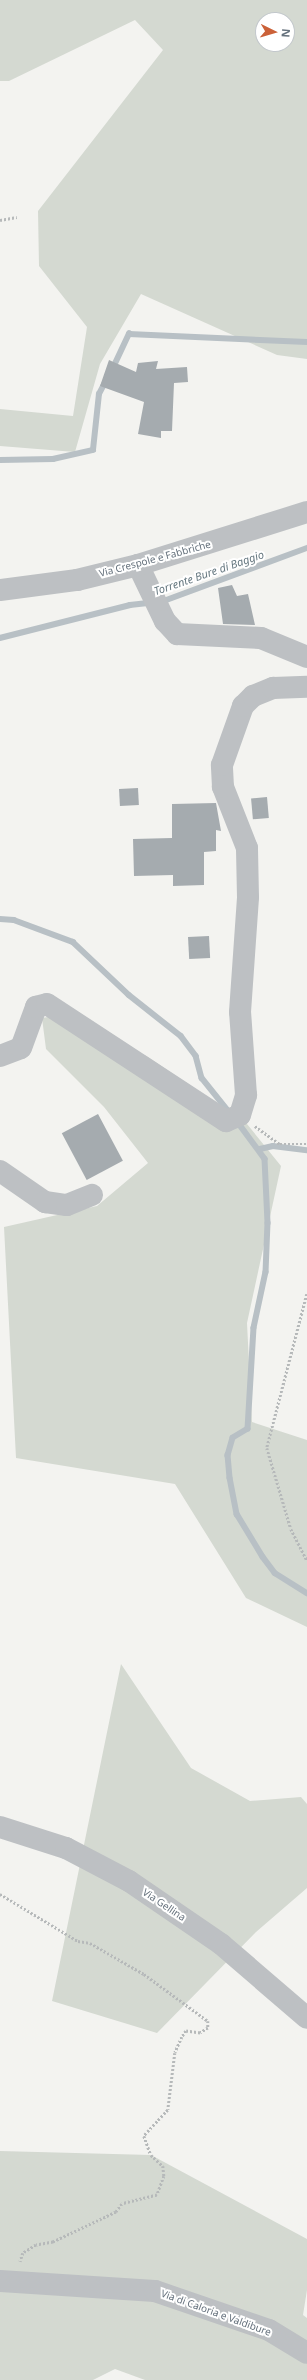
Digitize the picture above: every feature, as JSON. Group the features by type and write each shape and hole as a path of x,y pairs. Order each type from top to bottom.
{"street":[{"name":"Via Crespole e Fabbriche","path":"0,590 140,571 307,512"},
{"path":"140,571 165,621 177,634 261,638 307,657"},
{"path":"0,1056 21,1048 36,1007 47,1004 226,1121 240,1115 246,1095 240,1012 248,897 247,848 223,787 222,765 242,706 254,696 273,688 307,687"},
{"path":"0,1171 45,1202 67,1205 92,1194"},
{"name":"Via Gellina","path":"0,1827 66,1848 129,1881 221,1944 307,2018"},
{"name":"Via di Caloria e Valdibure","path":"0,2281 155,2291 268,2330 307,2353"}],"path":[{"path":"0,220 17,217"},
{"path":"240,1115 280,1144 307,1144"},
{"path":"307,1294 266,1448 291,1529 307,1561"},
{"path":"0,1894 78,1941 90,1943 144,1974 208,2021 205,2032 186,2031 182,2037 175,2052 168,2110 144,2136 151,2155 163,2166 164,2176 157,2195 122,2204 116,2212 23,2252 19,2265 38,2284"}],"shaded area":[{"path":"0,0 307,0 307,359 277,355 141,294 100,364 75,452 0,446 0,409 73,416 87,327 39,266 38,211 163,50 135,20 9,81 0,81"},
{"path":"66,1014 148,1057 247,1124 281,1166 247,1323 252,1422 307,1440 307,1627 246,1598 175,1484 16,1458 4,1227 97,1206 148,1163 104,1107 46,1049 42,1018"},
{"path":"121,1664 191,1768 250,1801 301,1797 307,1804 307,1888 256,1932 157,2033 52,2001"},
{"path":"0,2151 151,2155 307,2239 307,2290 303,2315 307,2318 307,2380 145,2380 115,2369 93,2380 0,2380"}],"building":[{"path":"109,360 136,372 138,363 158,361 156,369 187,367 188,382 174,383 172,431 161,431 161,438 138,434 144,402 100,386"},
{"path":"232,585 237,596 248,594 255,625 223,624 218,588"},
{"path":"138,788 139,805 120,806 119,789"},
{"path":"267,797 269,818 253,819 251,798"},
{"path":"216,803 221,831 216,830 216,851 204,852 204,885 173,886 173,875 134,876 133,839 172,838 172,804"},
{"path":"209,936 210,958 189,959 188,937"},
{"path":"98,1114 123,1161 87,1180 62,1133"}],"waterway":[{"path":"113,368 129,334 307,342"},
{"path":"0,460 53,459 93,450 99,394 106,381"},
{"name":"Torrente Bure di Baggio","path":"161,602 307,548"},
{"name":"Torrente Bure di Baggio","path":"0,638 130,605 150,603"},
{"path":"0,919 14,920 73,942 129,995 181,1036 196,1056 202,1078 230,1113"},
{"path":"237,1121 265,1159 268,1223 266,1272 254,1328 248,1429 233,1438 228,1455 230,1478 237,1514 263,1557 275,1573 307,1593"},
{"path":"260,1149 273,1146 307,1150"}]}
